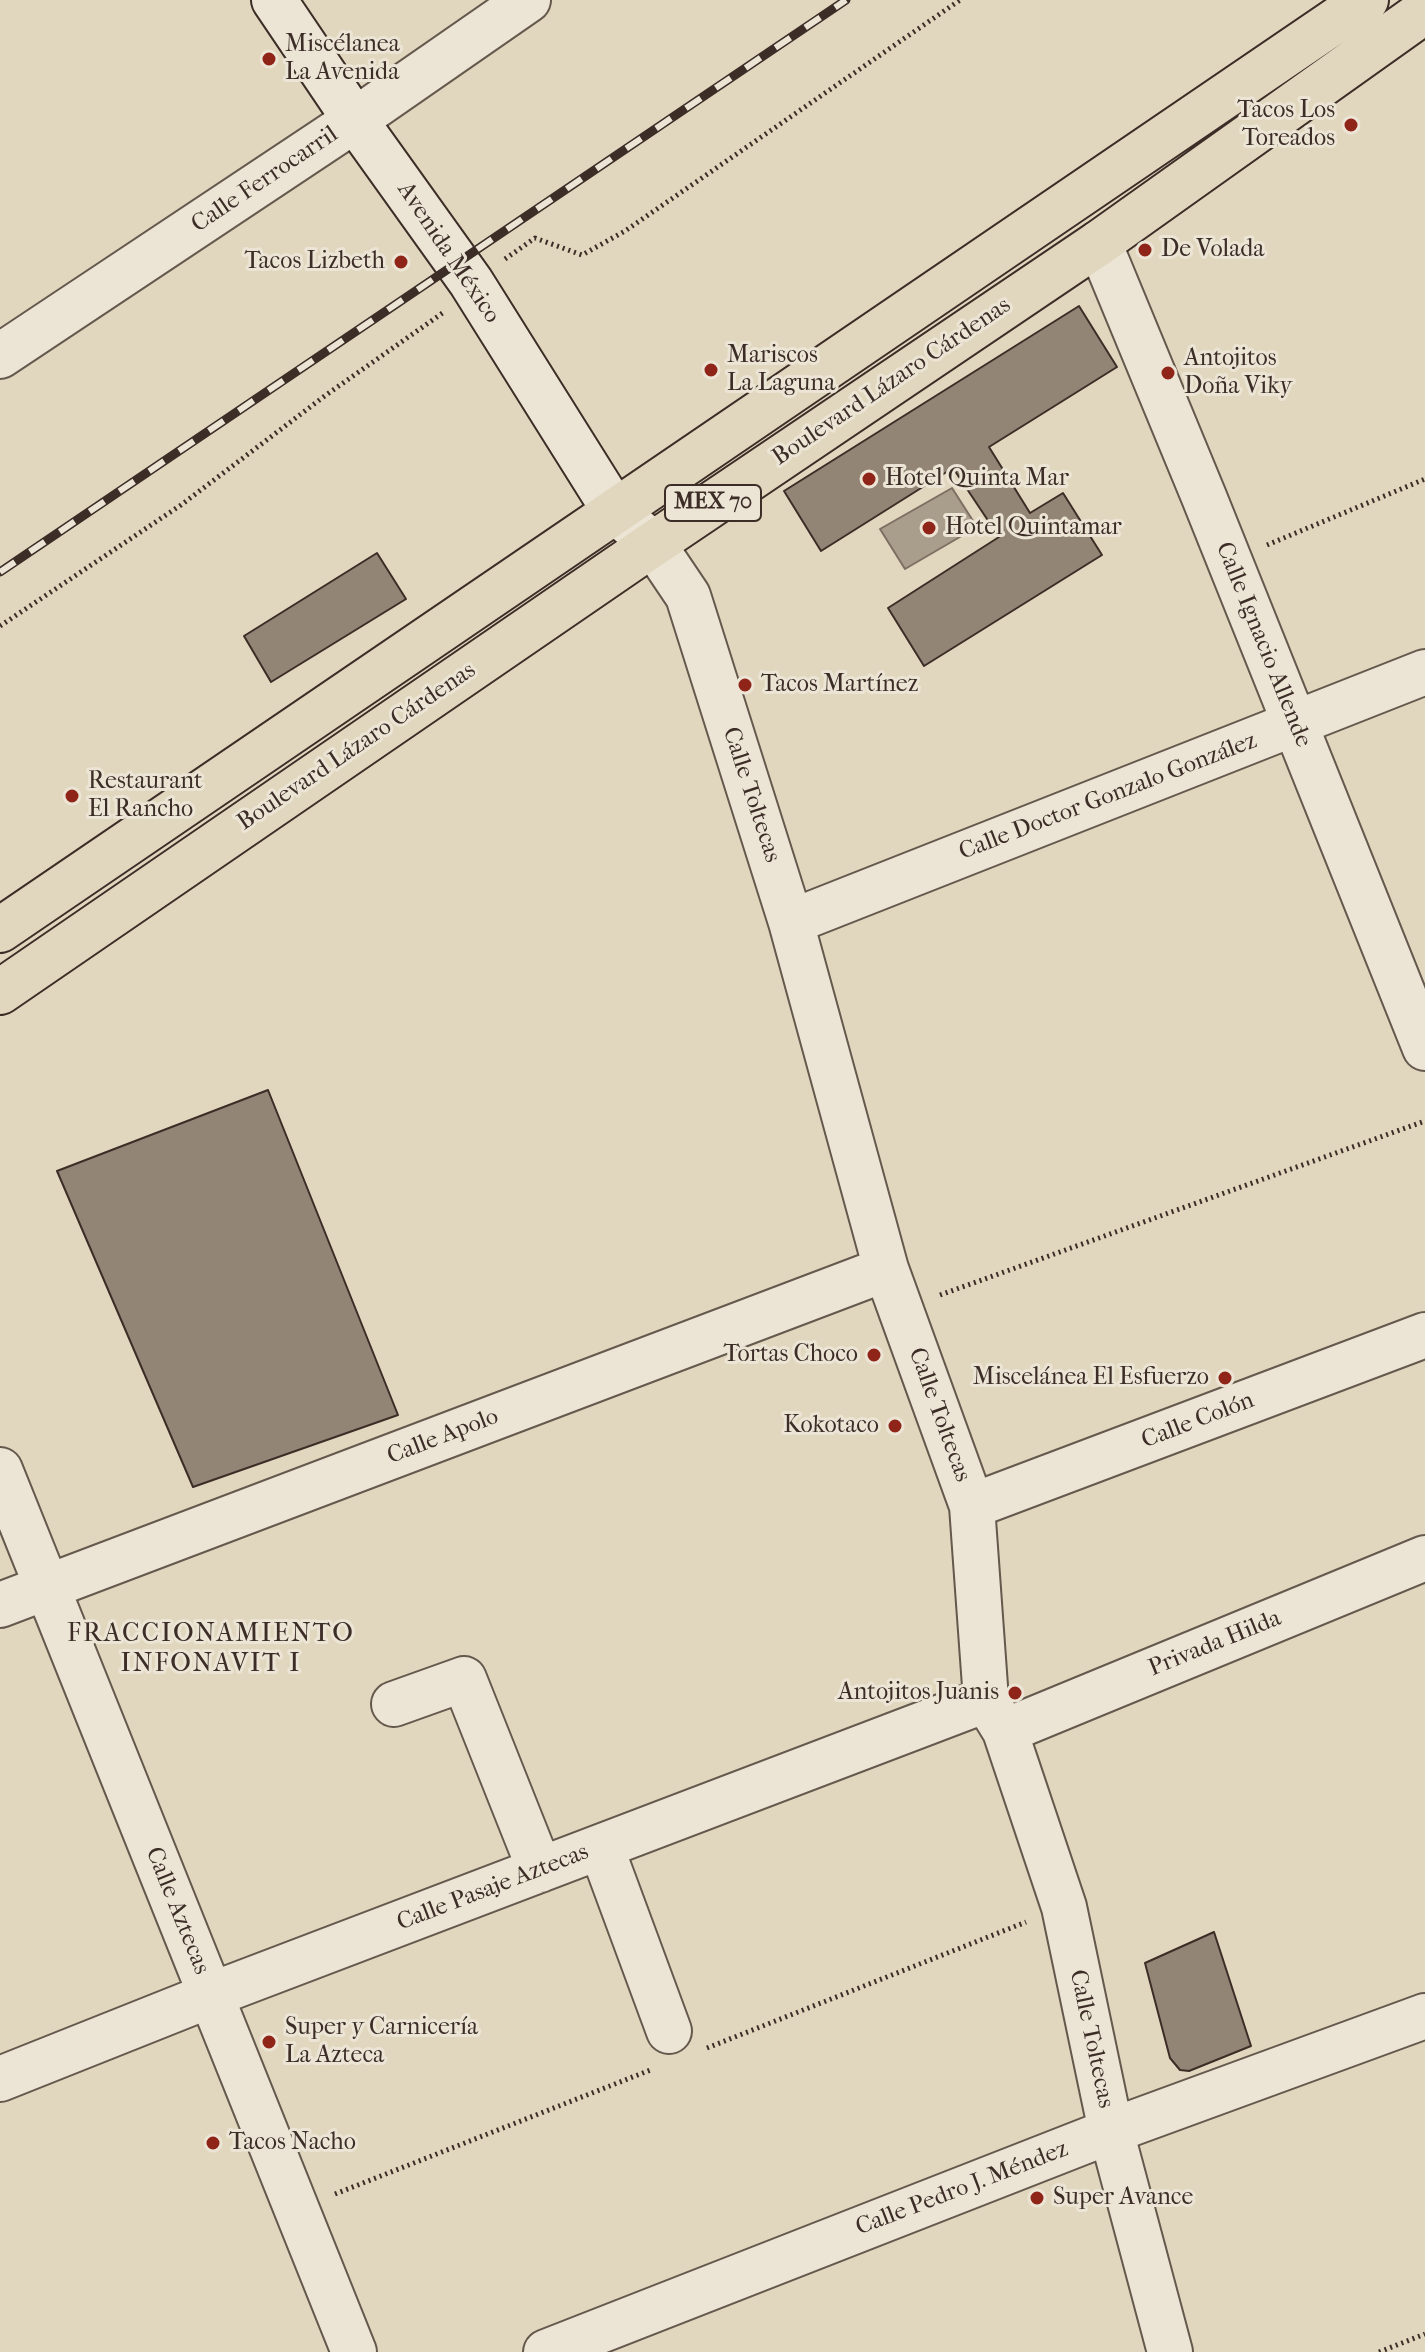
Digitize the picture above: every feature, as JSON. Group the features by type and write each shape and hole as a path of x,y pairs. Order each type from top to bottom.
{"main road":[{"name":"Boulevard Lázaro Cárdenas","path":"0,930 1366,0"},
{"name":"Boulevard Lázaro Cárdenas","path":"0,992 653,544 1099,243 1425,11"}],"street":[{"name":"Avenida México","path":"274,0 471,282 614,510"},
{"name":"Calle Ferrocarril","path":"0,356 355,120 528,0"},
{"name":"Calle Ignacio Allende","path":"1099,243 1425,1048"},
{"name":"Calle Toltecas","path":"614,510 653,544 688,596 791,922 886,1269 972,1506 995,1715 1064,1907 1111,2131 1170,2352"},
{"name":"Calle Doctor Gonzalo González","path":"791,922 1425,672"},
{"name":"Calle Apolo","path":"0,1605 886,1269"},
{"name":"Calle Colón","path":"972,1506 1425,1335"},
{"name":"Calle Aztecas","path":"0,1470 354,2352"},
{"name":"Privada Hilda","path":"995,1715 1425,1558"},
{"path":"394,1704 464,1679 540,1870"},
{"name":"Calle Pasaje Aztecas","path":"0,2079 601,1847 995,1715"},
{"path":"601,1847 669,2031"},
{"name":"Calle Pedro J. Méndez","path":"546,2352 1111,2131 1425,2016"}],"path":[{"path":"0,626 181,505 326,395 447,309 463,296 471,282 535,238 582,255 625,231 960,0"},
{"path":"1230,561 1425,479"},
{"path":"900,1310 1425,1121"},
{"path":"1379,2352 1425,2334"}],"shaded area":[{"name":"Hotel Quintamar","path":"952,488 977,527 905,569 880,529"}],"building":[{"name":"Hotel Quinta Mar","path":"1079,306 1117,367 989,447 1030,513 1063,493 1102,555 924,666 888,608 999,537 953,468 821,551 784,491"},
{"path":"377,553 406,599 271,682 244,636"},
{"path":"268,1090 398,1415 193,1487 57,1171"},
{"path":"1214,1932 1251,2046 1189,2071 1180,2070 1170,2058 1145,1963"}],"railway":[{"path":"0,572 846,0"}],"place":[{"name":"Miscélanea La Avenida","path":"269,59"},
{"name":"Tacos Los Toreados","path":"1351,125"},
{"name":"De Volada","path":"1145,250"},
{"name":"Tacos Lizbeth","path":"401,262"},
{"name":"Mariscos La Laguna","path":"711,370"},
{"name":"Antojitos Doña Viky","path":"1168,373"},
{"name":"Hotel Quinta Mar","path":"869,479"},
{"name":"Hotel Quintamar","path":"929,528"},
{"name":"Tacos Martínez","path":"745,685"},
{"name":"Restaurant El Rancho","path":"72,796"},
{"name":"Tortas Choco","path":"874,1355"},
{"name":"Miscelánea El Esfuerzo","path":"1225,1378"},
{"name":"Kokotaco","path":"895,1426"},
{"name":"Antojitos Juanis","path":"1015,1693"},
{"name":"Super y Carnicería La Azteca","path":"269,2042"},
{"name":"Tacos Nacho","path":"213,2143"},
{"name":"Super Avance","path":"1037,2198"}],"district":[{"name":"FRACCIONAMIENTO INFONAVIT I","path":"211,1650"}]}
